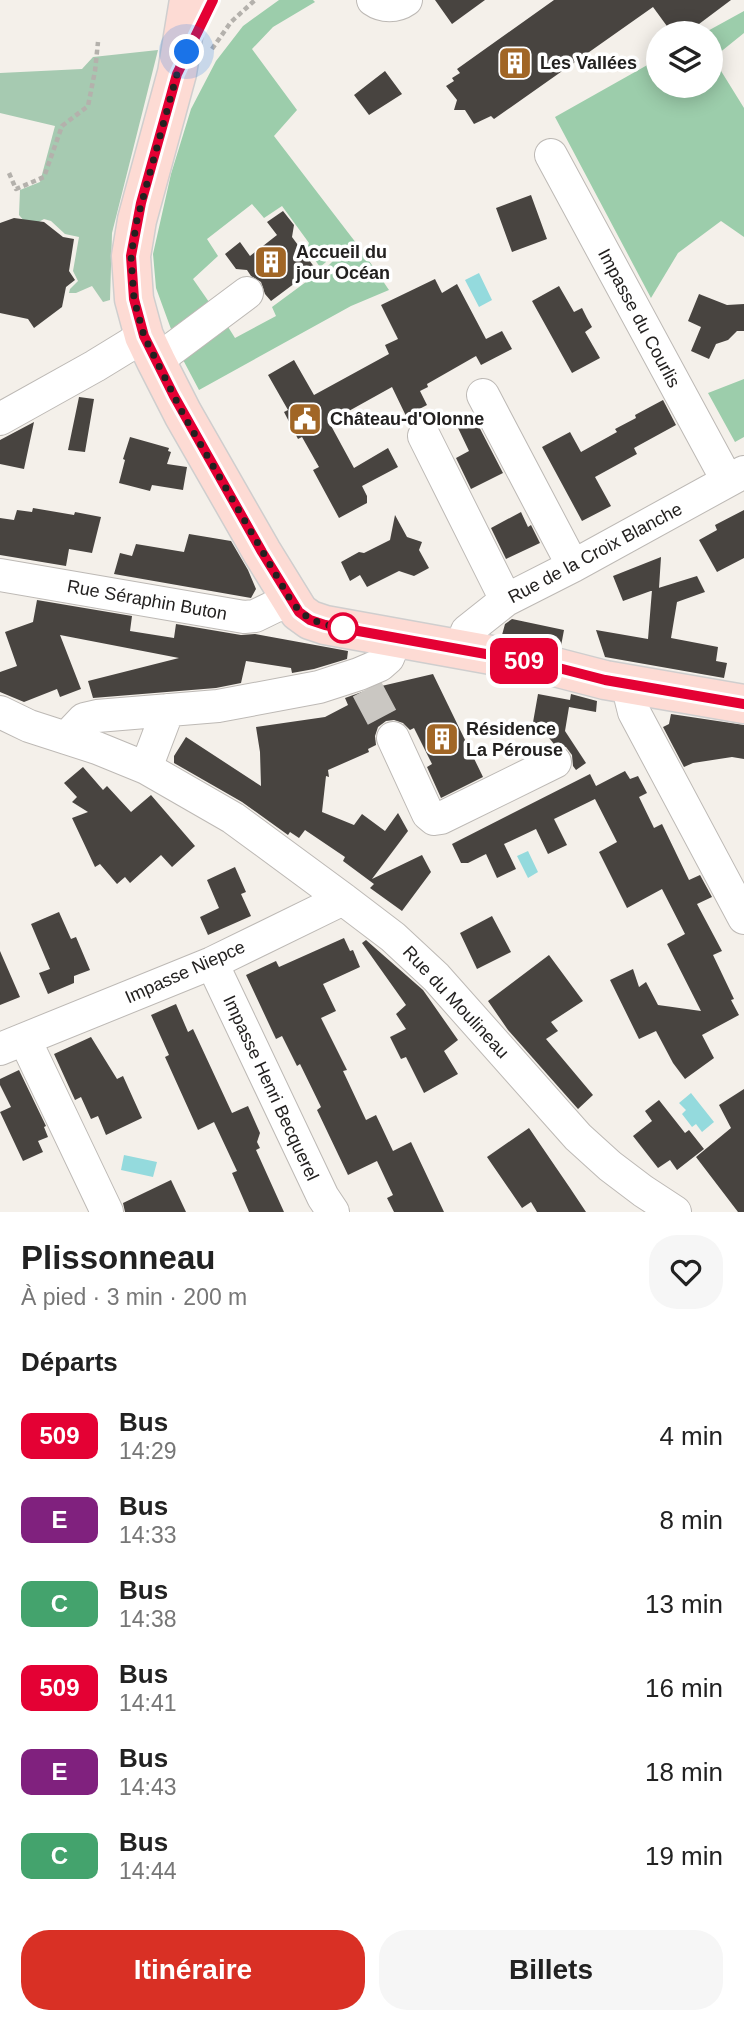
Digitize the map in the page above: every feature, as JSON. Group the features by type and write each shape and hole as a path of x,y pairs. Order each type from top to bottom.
{"main road":[{"path":"189,0 177,74 141,203 134,238 131,256 134,299 150,348 189,424 299,612 310,620 325,625 744,704"},
{"path":"177,74 222,11"}],"street":[{"path":"373,0 381,5 400,5 406,0"},
{"name":"Impasse du Courlis","path":"551,155 735,476"},
{"path":"0,419 95,366 150,348 247,293"},
{"path":"483,395 573,566"},
{"path":"424,436 506,600"},
{"name":"Rue de la Croix Blanche","path":"460,649 467,631 506,600 735,476"},
{"name":"Rue Séraphin Buton","path":"0,575 244,617 255,616 290,599"},
{"path":"66,738 84,719 116,713 218,706 319,687 363,682 388,658 396,638"},
{"path":"632,685 631,700 634,712 744,918"},
{"path":"146,768 168,710"},
{"name":"Rue du Moulineau","path":"0,712 29,726 146,768 233,818 343,899 393,937 436,977 578,1137 632,1182 675,1212"},
{"path":"393,738 428,814 434,819 555,762"},
{"name":"Impasse Niepce","path":"107,1212 82,1159 13,1044 212,963 343,899"},
{"name":"Impasse Henri Becquerel","path":"212,963 323,1198 333,1212"}],"path":[{"path":"222,11 255,0"},
{"path":"9,173 16,189 44,177 62,126 88,106 98,42"}],"green space":[{"path":"279,0 315,2 273,27 252,49 297,110 274,136 389,290 351,306 199,390 181,356 225,322 235,338 276,316 272,307 337,257 330,251 323,258 326,262 320,267 307,249 309,243 282,206 264,218 252,204 207,239 218,256 193,279 209,302 171,329 156,288 153,254 171,174 191,109 216,61 243,26"},
{"path":"744,11 744,33 723,50 723,23"},
{"path":"158,50 112,233 110,300 103,302 92,286 69,293 78,281 73,271 79,237 65,234 51,221 44,219 37,223 25,222 19,215 20,190 40,182 55,126 0,113 0,73 82,69 93,57"},
{"path":"646,66 646,98 723,98 723,74 744,108 744,237 721,221 678,253 651,298 555,117"},
{"path":"744,379 744,437 735,442 708,393"}],"water":[{"path":"479,273 492,300 479,307 465,280"},
{"path":"528,851 538,872 528,878 517,856"},
{"path":"691,1093 714,1122 702,1132 696,1124 692,1127 682,1114 686,1110 679,1103"},
{"path":"124,1155 157,1162 153,1177 121,1170"}],"building":[{"path":"435,0 485,0 452,24"},
{"name":"Les Vallées","path":"554,0 731,0 703,21 663,21 653,7 494,119 491,116 474,124 465,110 454,110 457,100 446,86 460,73 457,69"},
{"path":"385,71 402,94 369,115 354,95"},
{"path":"531,195 547,239 512,252 496,208"},
{"name":"Accueil du jour Océan","path":"283,211 294,225 292,237 315,268 271,301 261,282 247,270 236,269 225,254 240,242 250,256 277,235 267,222"},
{"path":"14,218 44,222 63,237 74,239 69,271 75,280 66,287 62,307 34,328 28,319 0,313 0,223"},
{"path":"435,279 442,293 457,284 486,339 502,331 512,349 481,365 476,356 427,384 428,387 420,391 427,405 406,416 392,387 329,422 354,468 388,448 398,467 362,486 367,503 339,518 313,470 319,467 302,437 298,439 284,412 288,410 268,375 294,360 314,395 389,354 385,345 398,339 381,305"},
{"path":"559,286 574,312 582,308 592,327 585,332 600,358 572,373 532,301"},
{"path":"699,294 727,305 744,304 744,331 737,331 728,340 716,344 709,359 691,351 701,327 688,321"},
{"path":"79,397 94,399 85,452 68,450"},
{"path":"663,400 676,425 634,448 637,454 595,477 611,506 582,521 542,447 570,432 581,452 617,432 615,429 636,418 635,415"},
{"path":"475,419 503,473 471,489 456,458 469,451 458,428"},
{"path":"34,422 24,469 0,464 0,440"},
{"path":"130,437 169,448 168,451 171,452 167,464 187,467 183,490 152,485 150,491 119,483"},
{"path":"33,508 101,517 92,553 69,549 66,566 0,555 0,518 14,520 17,510 32,512"},
{"path":"744,510 744,558 717,572 699,540 717,530 715,525"},
{"path":"521,512 540,543 506,559 491,528"},
{"path":"395,515 407,537 422,542 419,550 429,568 414,576 399,571 367,587 360,575 350,581 341,562 390,540"},
{"path":"189,534 231,541 256,589 251,598 114,574 120,553 132,556 136,544 184,552"},
{"path":"661,557 659,588 623,601 613,576"},
{"path":"697,576 705,592 677,602 671,638 718,647 716,661 727,663 724,678 605,657 596,630 648,639 652,590"},
{"path":"37,600 132,616 130,631 174,638 176,624 241,635 255,634 348,651 347,659 292,673 291,668 246,661 241,683 216,688 93,698 88,681 179,658 60,635 81,689 60,697 57,689 24,702 0,692 0,672 17,666 5,632 33,622"},
{"path":"512,619 564,630 561,646 502,635 505,624"},
{"path":"433,674 483,777 441,798 427,767 432,764 414,728 410,730 403,723 394,720 386,721 378,727 376,745 368,749 369,752 328,770 329,777 326,776 322,812 354,825 362,814 385,831 398,813 408,831 372,879 422,855 431,872 402,911 370,888 374,884 343,861 345,857 305,830 299,838 290,832 288,835 242,802 174,763 174,756 186,737 261,786 256,727 325,717 348,705 345,698 373,688"},
{"path":"538,694 570,700 571,694 597,701 596,712 569,707 565,731 586,763 576,770 572,755 566,747 554,744 541,728 532,728"},
{"path":"671,714 744,725 744,759 732,757 684,767 663,727 669,724"},
{"path":"83,767 103,790 107,786 131,812 151,795 195,846 172,867 161,855 130,883 125,877 117,884 100,864 95,867 72,818 88,812 72,802 77,797 64,783"},
{"path":"625,771 630,779 638,776 647,793 639,797 654,828 662,824 689,880 700,875 712,897 697,904 722,951 713,955 739,1015 702,1035 714,1058 685,1079 656,1031 639,1039 610,980 633,969 639,987 646,982 658,1005 701,1011 667,944 685,934 662,889 627,908 599,852 617,842 595,799 554,819 567,845 548,854 536,829 504,844 516,869 497,878 486,854 468,863 461,863 452,844 590,774 596,786"},
{"path":"235,867 246,892 241,894 251,916 208,935 200,917 219,908 207,880"},
{"path":"59,912 71,939 76,937 90,970 74,976 74,983 48,994 39,973 50,969 31,924"},
{"path":"492,916 511,952 477,969 460,933"},
{"path":"344,938 360,967 323,984 336,1011 321,1018 347,1070 343,1071 366,1120 376,1115 393,1151 411,1142 444,1212 394,1212 387,1198 393,1195 377,1161 348,1175 317,1110 321,1107 300,1064 297,1066 282,1036 276,1039 246,975 276,961 279,967"},
{"path":"366,940 423,990 458,1040 444,1051 458,1074 424,1093 406,1057 401,1059 390,1037 406,1029 396,1014 406,1005 362,943"},
{"path":"0,951 20,997 0,1005"},
{"path":"549,955 583,1001 551,1022 558,1031 546,1039 593,1095 578,1109 508,1030 488,1001"},
{"path":"176,1004 188,1032 193,1029 232,1113 248,1106 260,1133 257,1142 260,1148 256,1150 284,1212 249,1212 232,1173 237,1171 214,1122 198,1130 165,1057 169,1055 151,1015"},
{"path":"91,1037 117,1079 123,1076 142,1118 106,1135 98,1116 91,1119 81,1097 75,1100 54,1054"},
{"path":"19,1070 46,1126 44,1127 48,1137 38,1141 43,1152 23,1161 0,1112 11,1107 0,1085 0,1079"},
{"path":"744,1089 744,1212 738,1212 696,1157 731,1128 719,1105"},
{"path":"659,1100 685,1133 689,1130 704,1149 677,1170 670,1160 658,1168 633,1136 652,1121 645,1111"},
{"path":"529,1128 586,1212 537,1212 531,1202 522,1208 487,1157"},
{"path":"171,1180 186,1212 125,1212 123,1203"}],"tunnel":[{"path":"367,689 393,738"}],"bus line":[{"name":"509","path":"213,0 177,74 141,203 131,256 134,299 144,336 183,414 299,612 310,620 325,625 547,665 605,680 744,704"}],"place":[{"name":"Les Vallées","path":"515,63"},
{"name":"Accueil du jour Océan","path":"271,262"},
{"name":"Château-d'Olonne","path":"305,419"},
{"name":"Résidence La Pérouse","path":"442,739"}],"route":[{"path":"187,52 177,74 137,220 131,256 138,318 144,336 183,414 290,599 299,612 310,620 349,629 343,628"}]}
